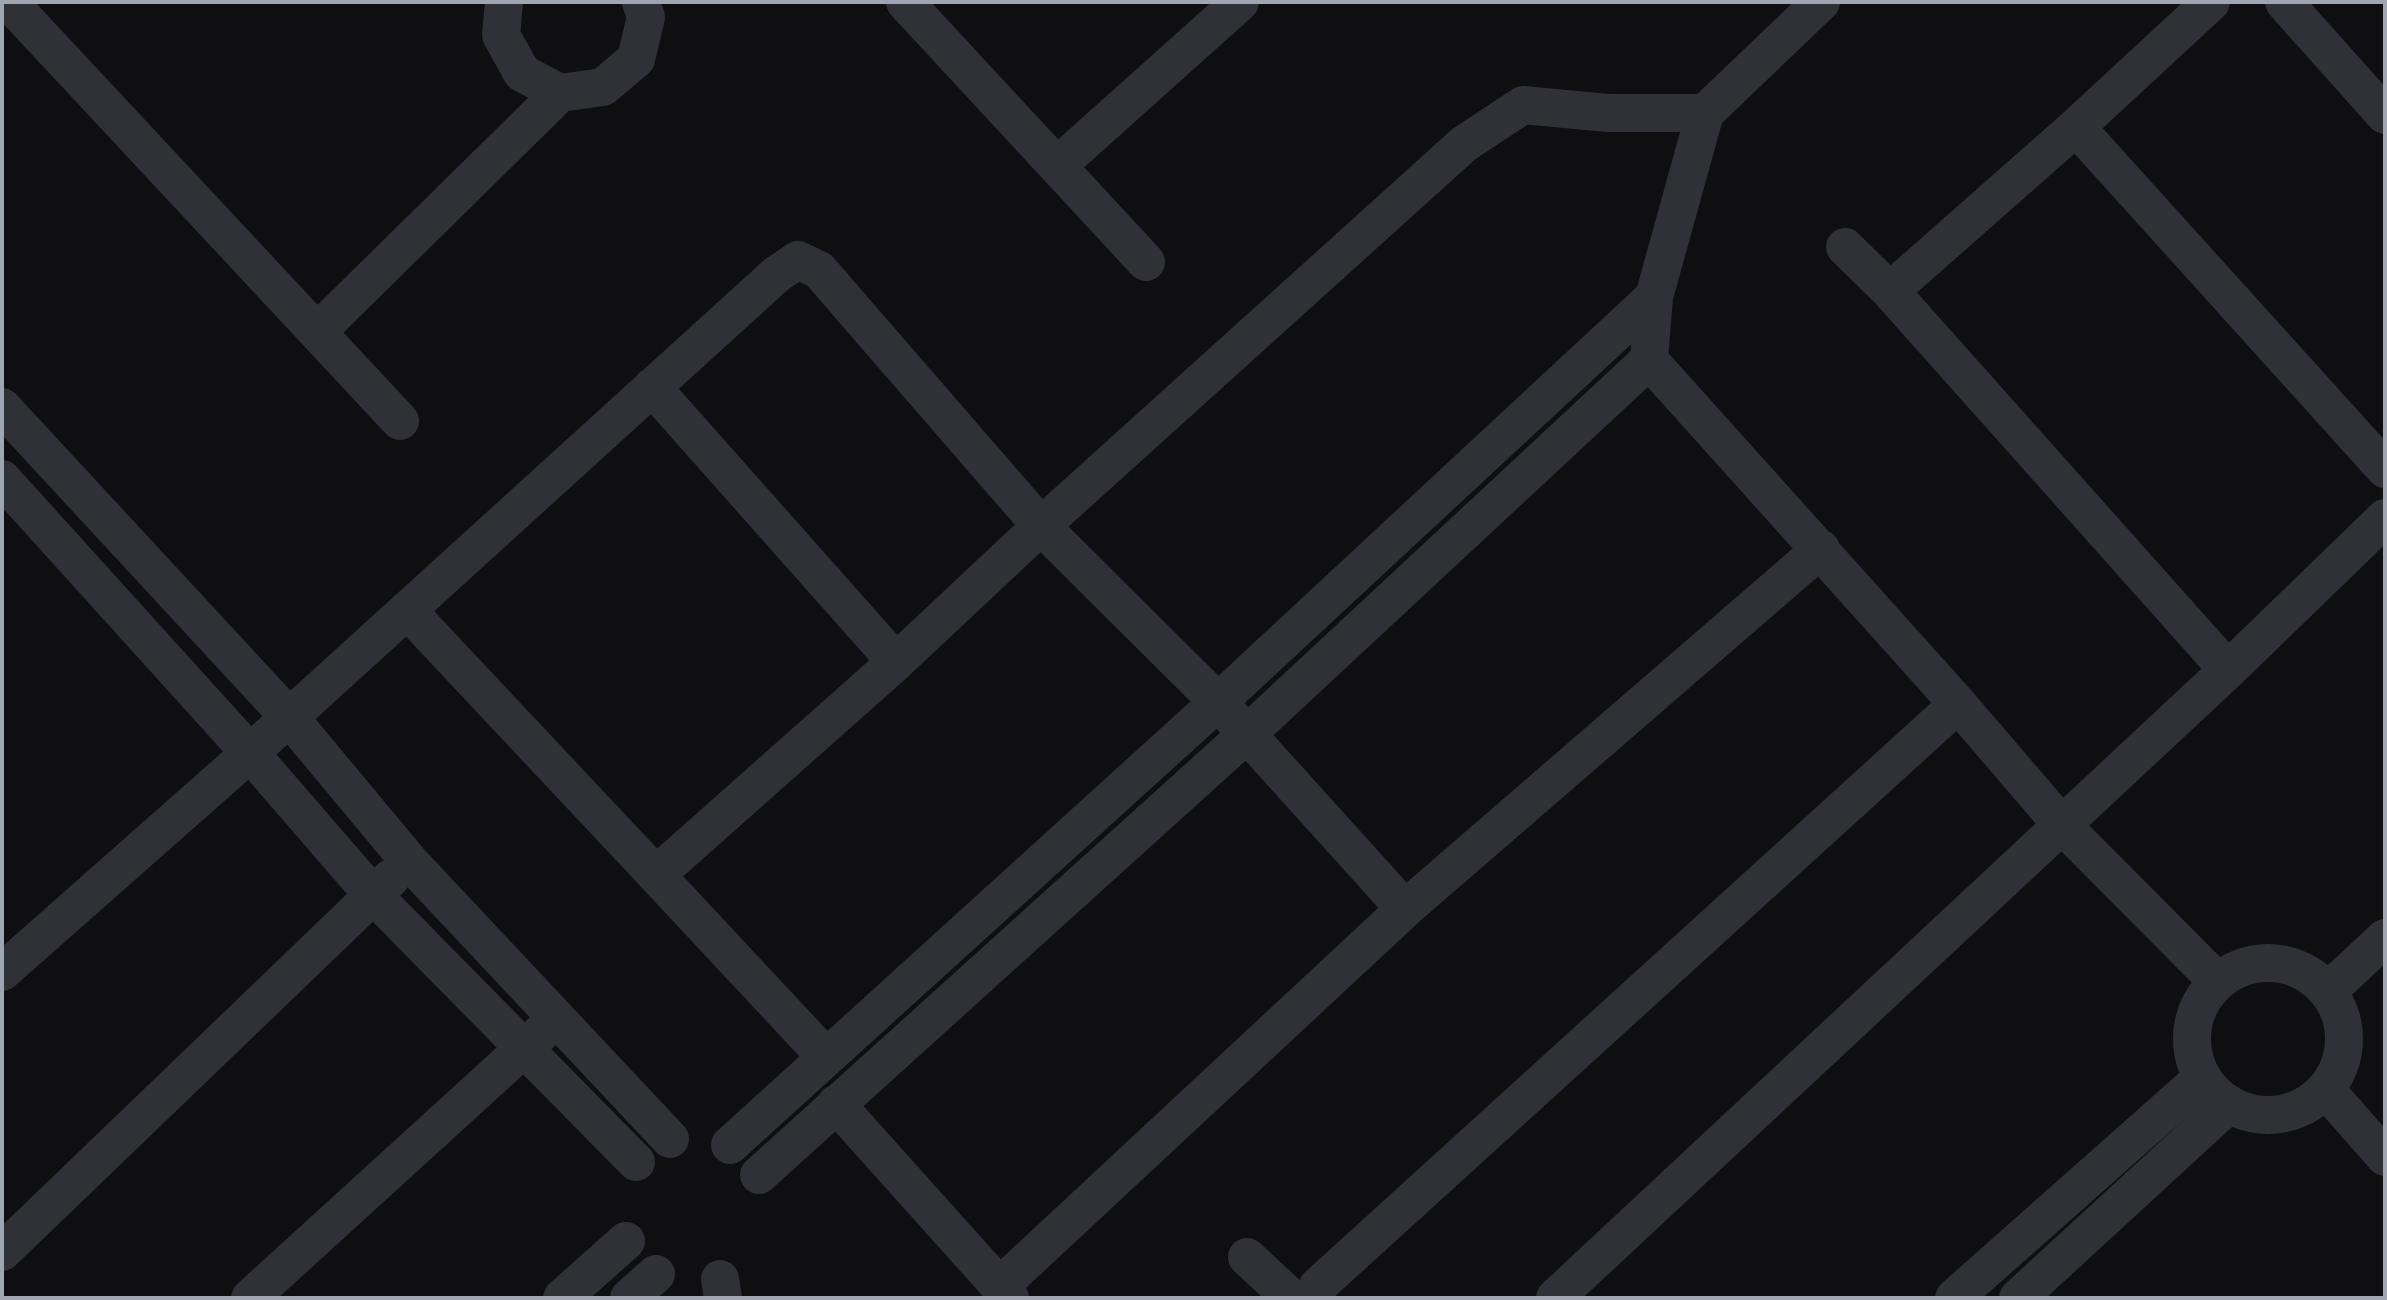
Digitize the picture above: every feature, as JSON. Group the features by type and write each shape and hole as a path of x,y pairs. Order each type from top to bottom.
{"street":[{"path":"9,2 400,421"},
{"path":"504,2 501,35 522,73 560,93 603,87 636,59 651,7"},
{"path":"905,2 1146,262"},
{"path":"1057,166 1240,2"},
{"path":"759,1175 1247,734 1649,360 1654,297 1705,113 1821,2"},
{"path":"1890,291 2076,127 2211,2"},
{"path":"2284,2 2385,115"},
{"path":"317,332 560,93"},
{"path":"656,875 896,662 1041,526 1464,144 1523,105 1608,113 1705,113"},
{"path":"2076,127 2385,469"},
{"path":"1845,247 1890,291 2228,670"},
{"path":"2,972 250,753 777,275 798,260 819,270 1041,526 1218,702 1405,909"},
{"path":"730,1145 1218,702 1654,297"},
{"path":"1649,360 1821,549 2062,824 2218,982"},
{"path":"652,387 896,662"},
{"path":"2,407 289,717 409,861 670,1139"},
{"path":"2,479 250,753 373,895 525,1046 636,1162"},
{"path":"1555,1298 2228,670 2385,518"},
{"path":"836,1104 1005,1292 1405,909 1821,549"},
{"path":"407,610 826,1057"},
{"path":"1316,1298 1318,1286 1958,704"},
{"path":"2,1252 409,861"},
{"path":"2328,991 2385,938"},
{"path":"2273,962 2294,967 2313,976 2328,991 2339,1010 2345,1030 2344,1051 2338,1072 2326,1090 2309,1104 2292,1112 2274,1115 2255,1114 2215,1091 2193,1051 2192,1032 2196,1013 2205,996 2218,982 2234,971 2273,962"},
{"path":"250,1298 558,1018"},
{"path":"2326,1090 2385,1157"},
{"path":"1954,1298 2215,1091"},
{"path":"2018,1298 2215,1091"},
{"path":"562,1298 626,1241"},
{"path":"1247,1257 1291,1298"}]}
